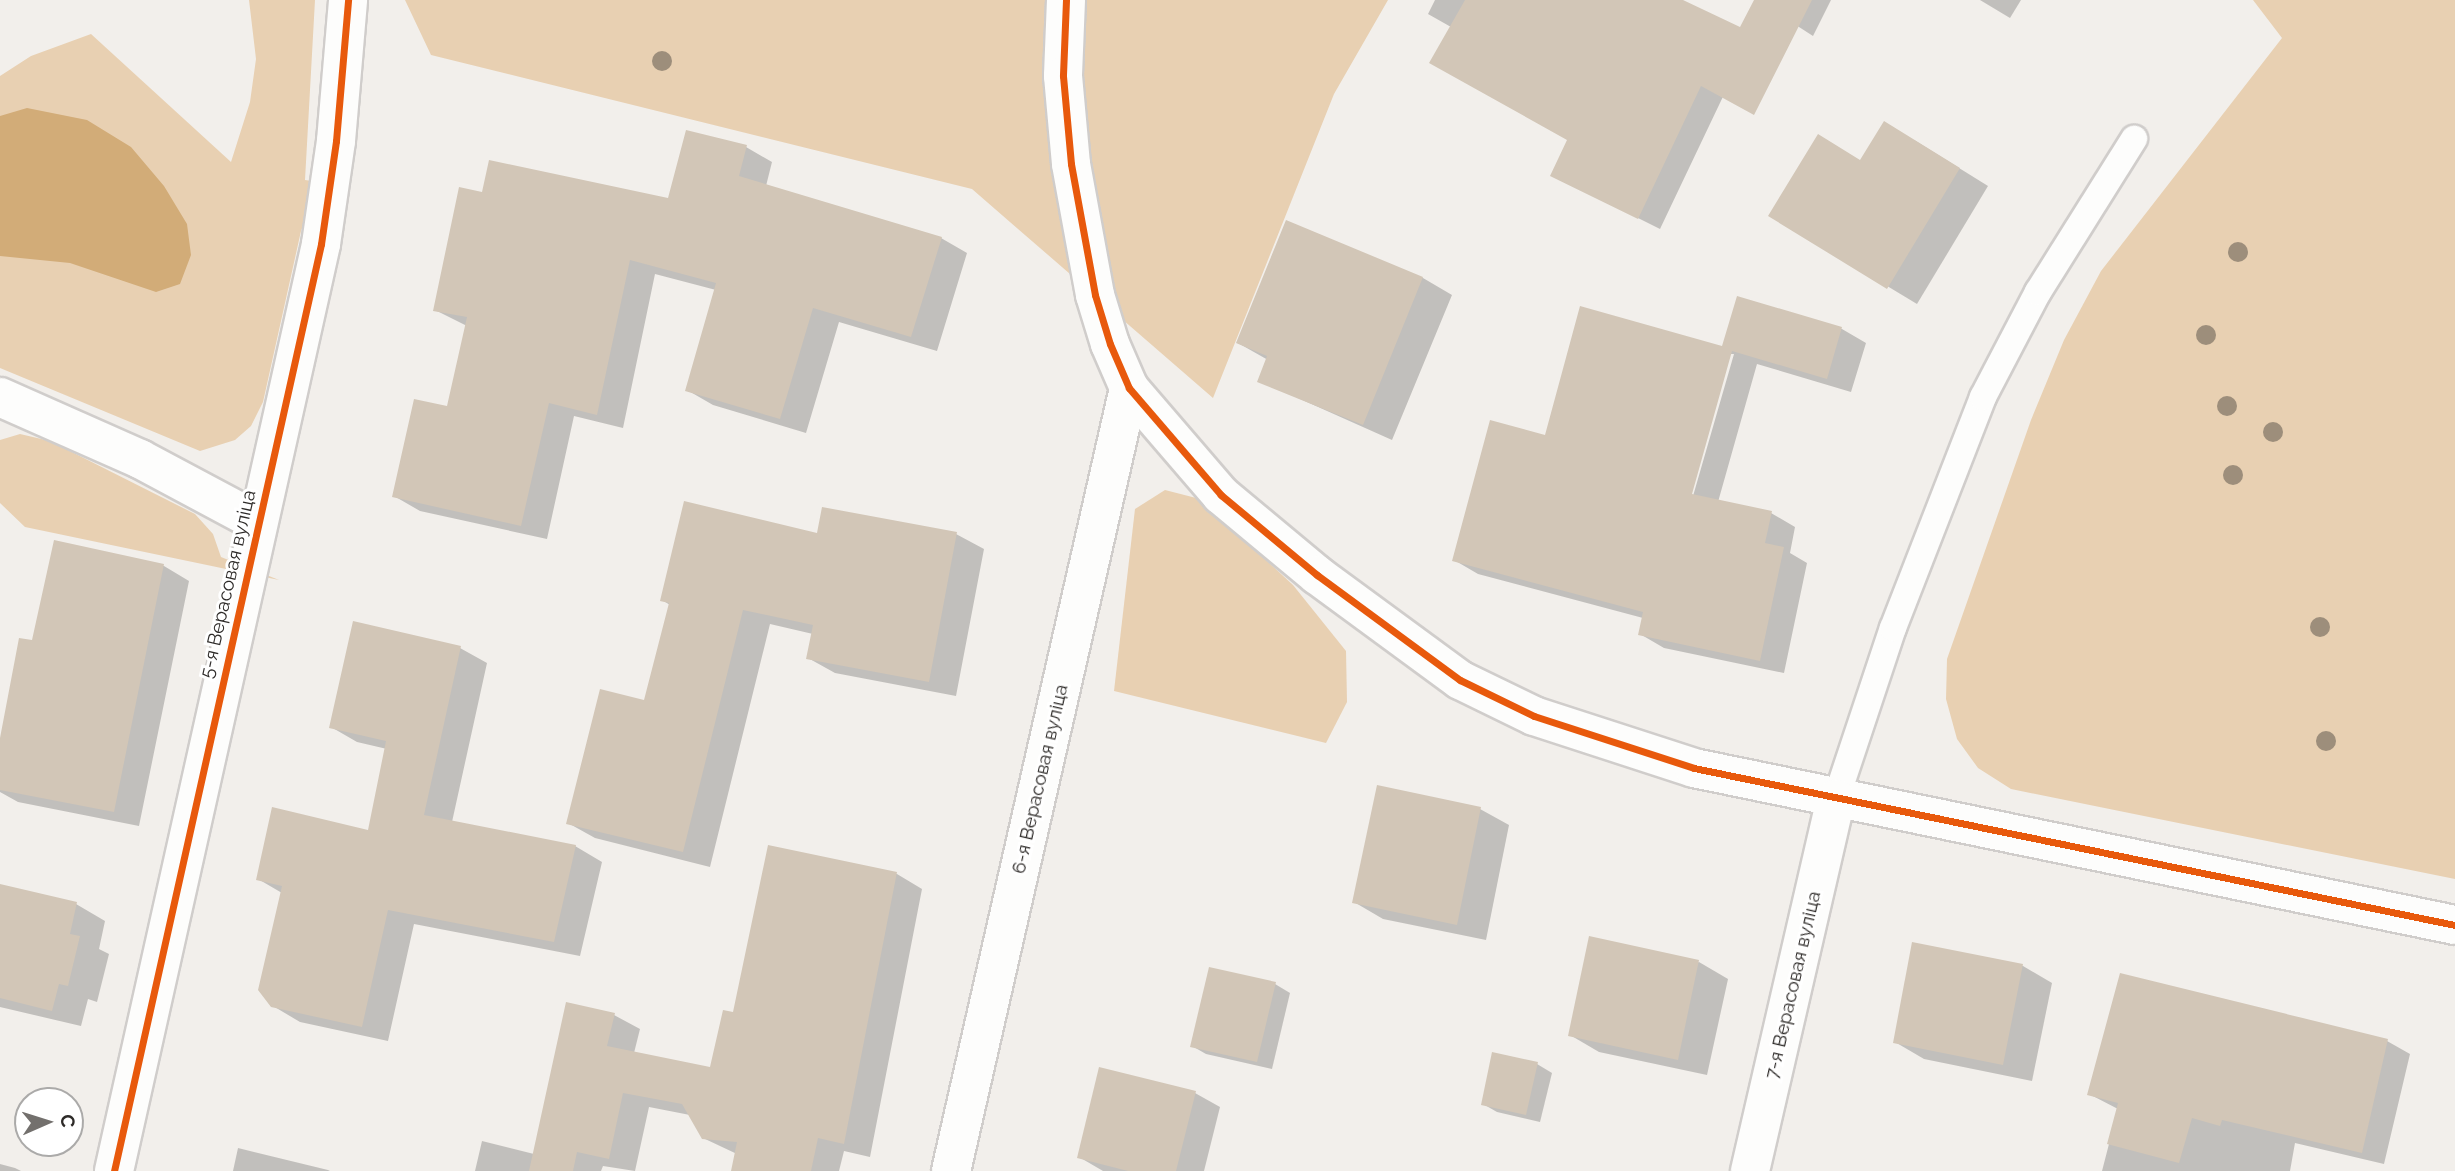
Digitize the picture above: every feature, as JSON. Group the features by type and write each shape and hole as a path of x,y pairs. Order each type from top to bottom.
{"street":[{"name":"5-я Верасовая вуліца","path":"114,1171 321,244 336,141 348,0"},
{"path":"1066,0 1063,76 1073,177 1095,295 1110,344 1129,388 1221,495 1317,575 1460,680 1534,716 1608,743 1694,768 2455,925"},
{"name":"6-я Верасовая вуліца","path":"951,1171 1129,388"},
{"path":"0,397 140,459 258,522"},
{"name":"7-я Верасовая вуліца","path":"1750,1171 1836,799"}],"lane":[{"path":"1836,799 1893,628 1983,397 2038,292 2134,139"}],"shaded area":[{"path":"249,0 315,0 305,180 319,182 301,231 263,402 251,426 235,440 200,451 0,368 0,76 31,56 91,34 231,162 250,102 256,59"},
{"path":"405,0 1388,0 1334,94 1213,398 972,189 431,55"},
{"path":"2253,0 2455,0 2455,879 2011,789 1978,768 1957,739 1946,699 1947,659 2031,420 2064,340 2101,271 2282,38"},
{"path":"27,108 87,120 131,147 164,186 187,224 191,255 180,284 156,292 70,263 0,256 0,116"},
{"path":"20,434 50,441 195,514 213,534 221,557 279,580 25,527 0,503 0,440"},
{"path":"1165,490 1200,499 1293,585 1346,651 1347,702 1326,743 1114,691 1135,509"}],"building":[{"path":"1465,0 1683,0 1740,27 1754,0 1812,0 1754,115 1701,86 1638,219 1550,176 1567,140 1429,63"},
{"path":"1884,121 1960,168 1887,289 1768,216 1818,134 1860,160"},
{"path":"686,130 747,145 739,176 942,237 911,337 813,308 780,419 685,391 716,283 630,260 597,415 549,403 521,526 392,497 414,399 447,406 467,317 433,311 459,187 482,192 489,160 668,198"},
{"path":"1286,220 1423,277 1363,425 1257,382 1267,356 1236,343"},
{"path":"1737,296 1842,327 1827,379 1732,351 1692,494 1772,511 1765,543 1784,547 1760,661 1638,635 1643,612 1452,561 1490,420 1545,435 1580,306 1722,346"},
{"path":"684,501 817,533 822,507 957,532 929,682 806,659 813,625 743,610 683,852 566,824 600,689 644,700 669,603 660,601"},
{"path":"54,540 164,564 114,812 0,790 0,738 19,638 32,640"},
{"path":"353,621 461,646 424,815 576,845 554,942 388,910 362,1027 271,1007 258,990 282,886 256,880 272,807 368,830 386,741 329,728"},
{"path":"1377,785 1481,807 1457,925 1352,903"},
{"path":"768,845 897,872 844,1144 818,1138 811,1171 731,1171 737,1142 702,1139 682,1104 623,1093 609,1159 577,1152 573,1171 529,1171 566,1002 615,1013 607,1046 710,1067 723,1010 733,1012"},
{"path":"0,884 77,902 70,934 80,936 68,986 59,984 52,1011 0,998"},
{"path":"1589,936 1699,960 1678,1060 1568,1036"},
{"path":"1912,942 2023,964 2003,1065 1893,1043"},
{"path":"1209,967 1276,982 1257,1062 1190,1047"},
{"path":"2120,973 2388,1039 2362,1153 2222,1120 2220,1126 2192,1118 2179,1163 2107,1144 2118,1103 2087,1095"},
{"path":"1492,1052 1538,1062 1526,1115 1481,1105"},
{"path":"1099,1067 1196,1091 1176,1171 1128,1171 1077,1158"}],"cycle path":[{"path":"114,1171 321,244 336,141 348,0"},
{"path":"1066,0 1063,76 1071,164 1095,295 1110,344 1129,388 1221,495 1317,575 1460,680 1534,716 1694,768 2455,925"}]}
